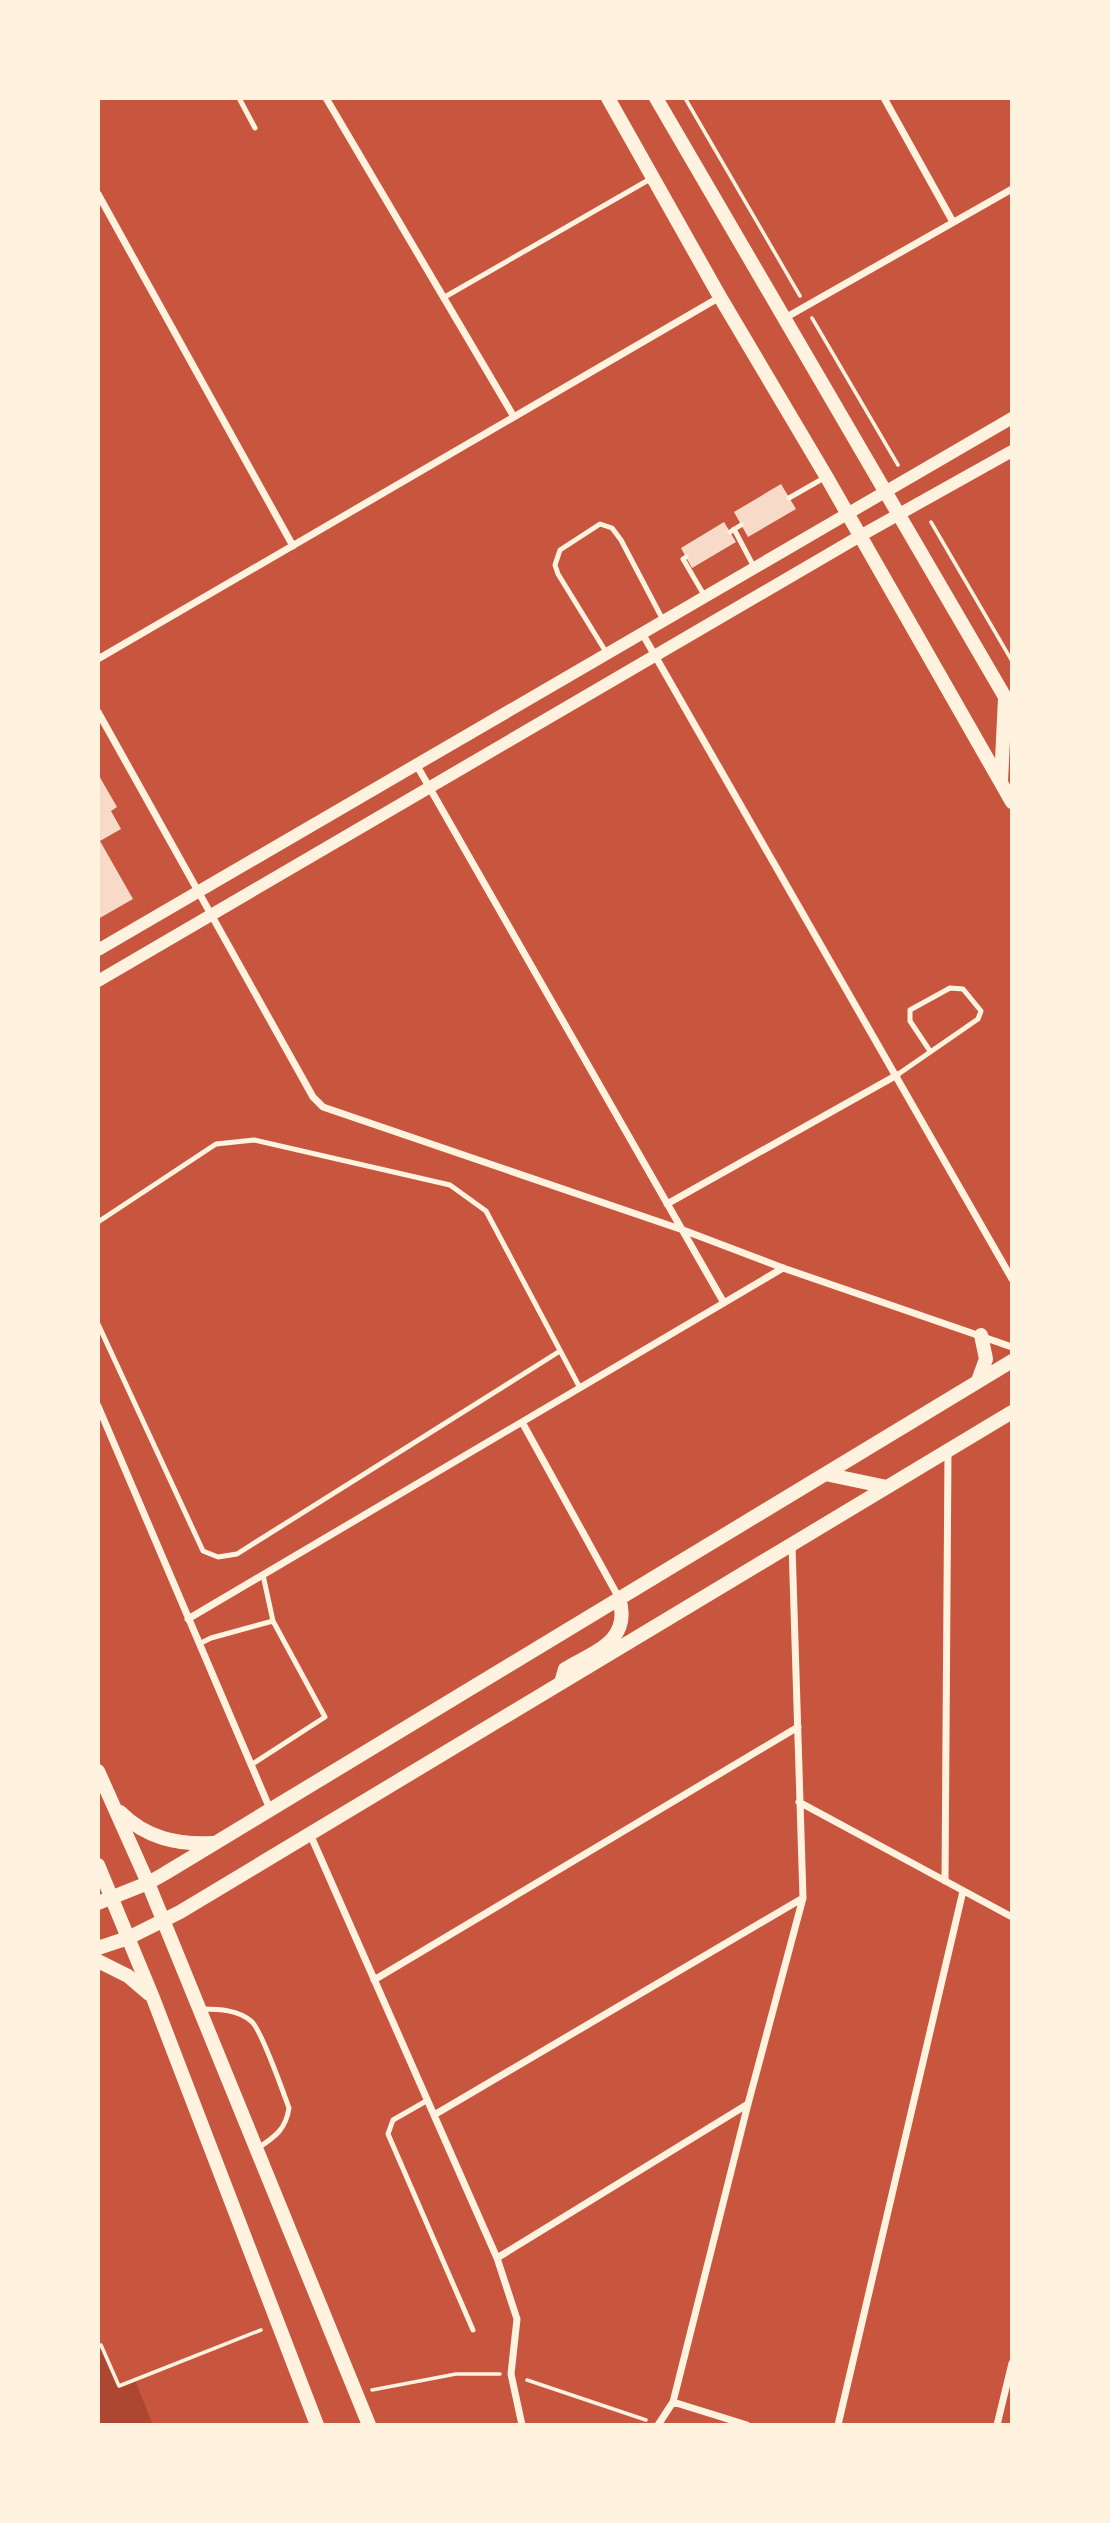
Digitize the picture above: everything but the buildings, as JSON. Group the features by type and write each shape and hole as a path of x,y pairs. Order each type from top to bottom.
{"main road":[{"path":"608,98 1012,802"},
{"path":"656,98 1009,704 1000,783"},
{"path":"978,1381 986,1359 981,1335"},
{"path":"105,1901 148,1883 1012,1360"},
{"path":"98,1948 164,1922 1012,1412"},
{"path":"825,1474 887,1487"},
{"path":"561,1683 565,1669 612,1641 618,1634 622,1620 619,1598"},
{"path":"98,1770 148,1883 369,2425"},
{"path":"114,1806 136,1826 163,1839 188,1844 214,1843"},
{"path":"98,1865 105,1901 128,1938 153,1998 317,2425"},
{"path":"98,1961 128,1976 153,1998"}],"street":[{"path":"326,98 514,417"},
{"path":"884,98 953,222"},
{"path":"785,318 1012,189"},
{"path":"98,194 293,546"},
{"path":"98,659 720,297"},
{"path":"98,950 1012,418"},
{"path":"98,981 860,536 1012,451"},
{"path":"641,633 1012,1279"},
{"path":"98,712 313,1097 323,1107 683,1230 783,1268 1012,1347"},
{"path":"416,765 724,1303"},
{"path":"667,1204 897,1075"},
{"path":"188,1619 783,1268"},
{"path":"98,1406 270,1809"},
{"path":"522,1422 619,1598"},
{"path":"945,1881 948,1451"},
{"path":"658,2425 673,2402 803,1898 792,1545"},
{"path":"374,1980 798,1727"},
{"path":"799,1802 1012,1917"},
{"path":"310,1834 497,2258 517,2319 510,2374 522,2425"},
{"path":"838,2425 963,1891"},
{"path":"434,2115 803,1898"},
{"path":"497,2258 748,2104"},
{"path":"997,2425 1012,2363"},
{"path":"673,2402 747,2425"}],"lane":[{"path":"239,98 255,128"},
{"path":"443,298 652,178"},
{"path":"789,498 827,476"},
{"path":"607,653 558,575 555,565 560,550 600,523 612,527 621,540 663,620"},
{"path":"741,525 732,531 754,567"},
{"path":"686,557 683,559 704,596"},
{"path":"897,1075 978,1019 981,1011 963,989 950,988 910,1010 910,1021 930,1051"},
{"path":"98,1222 216,1144 254,1140 450,1185 486,1211 580,1388"},
{"path":"98,1324 203,1551 218,1557 237,1554 560,1351"},
{"path":"251,1765 325,1717 273,1621 264,1575"},
{"path":"199,1644 211,1638 273,1621"},
{"path":"199,2009 224,2010 240,2014 254,2022 289,2108 287,2121 278,2135 255,2150"},
{"path":"428,2100 393,2120 388,2134 473,2330"}],"path":[{"path":"685,98 898,465"},
{"path":"931,522 1012,661"},
{"path":"98,2346 101,2345 119,2386 267,2327"},
{"path":"355,2393 456,2374 510,2374 658,2425"}],"shaded area":[{"path":"101,2345 119,2386 135,2380 153,2425 98,2425 98,2346"}]}
